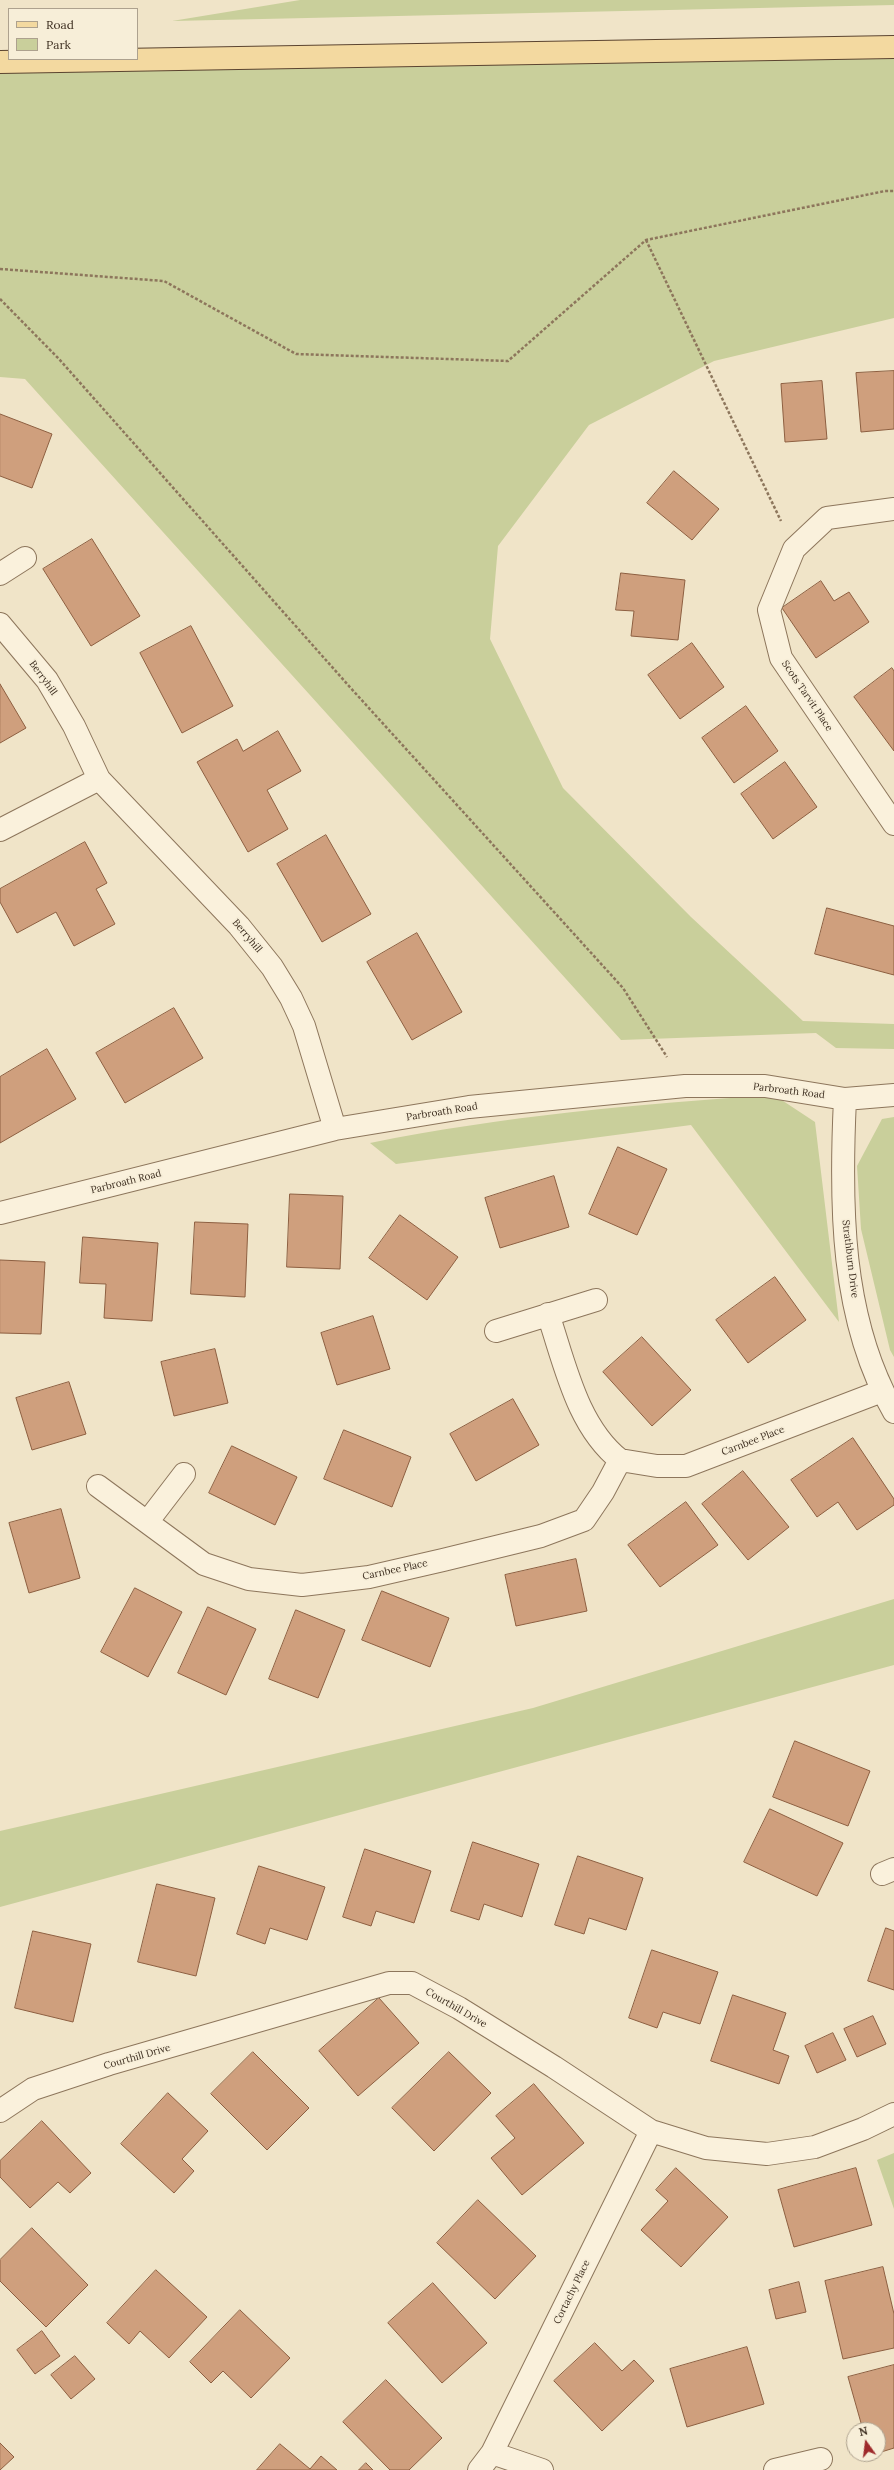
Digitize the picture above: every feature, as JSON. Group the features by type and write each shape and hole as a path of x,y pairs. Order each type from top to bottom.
{"main road":[{"path":"138,60 894,47"},
{"path":"0,62 119,60"}],"street":[{"name":"Scots Tarvit Place","path":"894,509 827,518 794,549 769,610 781,658 894,824"},
{"path":"0,574 25,558"},
{"name":"Berryhill","path":"0,624 47,680 74,726 99,779 239,926 272,967 291,998 304,1026 335,1129"},
{"path":"0,830 99,779"},
{"name":"Parbroath Road","path":"0,1213 335,1129 469,1107 685,1086 765,1086 845,1099 894,1095"},
{"name":"Strathburn Drive","path":"845,1099 841,1171 848,1260 857,1316 882,1391 894,1412"},
{"path":"496,1331 596,1300"},
{"name":"Carnbee Place","path":"548,1314 585,1416 604,1447 620,1460 657,1466 686,1466 882,1391"},
{"name":"Carnbee Place","path":"98,1486 148,1521 204,1564 249,1579 302,1586 362,1578 541,1536 584,1520 603,1492 620,1460"},
{"path":"148,1521 184,1474"},
{"name":"Courthill Drive","path":"0,2111 33,2089 109,2064 389,1983 412,1983 459,2008 554,2066 651,2131 706,2148 767,2154 815,2147 863,2129 894,2114"},
{"name":"Cortachy Place","path":"542,2470 486,2462 651,2131"},
{"path":"775,2470 821,2459"}],"path":[{"path":"0,269 164,281 296,354 508,360 646,240 885,191 894,191"},
{"path":"646,240 794,549"},
{"path":"0,299 59,359 348,685 623,988 685,1086"}],"green space":[{"path":"300,0 894,0 894,5 172,21"},
{"path":"894,47 894,318 714,361 589,425 498,546 490,639 563,788 691,917 803,1021 894,1024 894,1049 836,1048 816,1033 621,1040 25,379 0,377 0,62"},
{"path":"774,1095 815,1122 839,1322 691,1125 396,1164 370,1143 470,1125 520,1118 672,1102"},
{"path":"894,1117 894,1357 890,1350 861,1229 857,1166 882,1119"},
{"path":"894,1599 894,1665 0,1907 0,1831 533,1708"},
{"path":"894,2153 894,2209 877,2160"}],"building":[{"path":"894,371 894,429 861,432 856,373"},
{"path":"822,381 827,439 785,442 781,384"},
{"path":"0,414 52,434 32,488 0,476"},
{"path":"674,471 719,509 692,540 647,503"},
{"path":"92,539 140,616 91,646 43,569"},
{"path":"621,573 685,580 678,640 631,636 634,611 616,610"},
{"path":"821,581 834,601 849,592 869,622 816,658 782,608"},
{"path":"191,626 233,706 182,733 140,653"},
{"path":"692,643 724,687 680,719 648,675"},
{"path":"892,668 894,671 894,751 854,697"},
{"path":"0,684 26,728 0,743"},
{"path":"746,706 778,751 734,783 702,738"},
{"path":"278,731 301,771 267,790 288,829 248,852 197,762 237,739 243,751"},
{"path":"785,762 817,807 773,839 741,794"},
{"path":"326,835 371,914 322,942 277,864"},
{"path":"85,842 107,883 96,889 115,924 74,946 56,912 17,933 0,902 0,889"},
{"path":"827,908 894,926 894,975 815,954"},
{"path":"417,933 462,1012 412,1040 367,962"},
{"path":"174,1008 203,1058 125,1103 96,1053"},
{"path":"47,1049 76,1099 0,1143 0,1077"},
{"path":"618,1147 667,1169 637,1235 589,1214"},
{"path":"554,1176 569,1227 500,1248 485,1198"},
{"path":"290,1194 343,1196 340,1269 287,1267"},
{"path":"400,1215 458,1257 427,1300 369,1258"},
{"path":"195,1222 248,1224 245,1297 191,1294"},
{"path":"83,1237 158,1243 152,1321 104,1318 106,1284 80,1283"},
{"path":"0,1260 45,1262 41,1334 0,1333"},
{"path":"775,1277 806,1320 748,1363 716,1320"},
{"path":"373,1316 390,1369 337,1385 321,1333"},
{"path":"642,1337 691,1390 652,1426 603,1372"},
{"path":"215,1349 228,1403 174,1416 161,1362"},
{"path":"69,1382 86,1434 32,1450 16,1398"},
{"path":"513,1399 539,1445 476,1481 450,1434"},
{"path":"344,1430 411,1457 392,1507 324,1479"},
{"path":"853,1438 894,1499 894,1505 857,1530 838,1502 817,1517 791,1480"},
{"path":"232,1446 297,1477 275,1525 209,1493"},
{"path":"743,1471 789,1527 748,1560 702,1504"},
{"path":"686,1502 718,1545 660,1587 628,1545"},
{"path":"61,1509 80,1578 29,1593 9,1523"},
{"path":"576,1559 587,1611 516,1626 505,1575"},
{"path":"135,1588 182,1612 148,1677 101,1652"},
{"path":"382,1591 449,1618 430,1667 362,1640"},
{"path":"208,1607 256,1629 226,1695 178,1673"},
{"path":"296,1610 345,1630 318,1698 269,1679"},
{"path":"795,1741 870,1771 848,1826 773,1797"},
{"path":"770,1809 843,1843 817,1896 744,1862"},
{"path":"473,1842 539,1864 522,1917 484,1904 479,1920 451,1911"},
{"path":"365,1849 431,1871 414,1923 376,1911 371,1926 343,1917"},
{"path":"578,1856 643,1878 626,1930 589,1918 584,1934 555,1925"},
{"path":"259,1866 325,1887 307,1940 270,1928 265,1944 237,1934"},
{"path":"157,1884 215,1898 196,1976 138,1962"},
{"path":"886,1928 894,1931 894,1990 868,1981"},
{"path":"33,1931 91,1944 73,2022 15,2008"},
{"path":"652,1950 718,1972 700,2024 663,2012 657,2028 629,2018"},
{"path":"733,1995 786,2013 773,2050 789,2056 779,2084 711,2061"},
{"path":"379,1998 419,2043 358,2096 319,2051"},
{"path":"873,2016 886,2044 857,2057 844,2029"},
{"path":"833,2033 846,2060 817,2073 805,2046"},
{"path":"253,2052 309,2108 267,2150 211,2094"},
{"path":"449,2052 491,2093 434,2151 392,2108"},
{"path":"534,2084 584,2143 522,2195 491,2158 515,2138 496,2116"},
{"path":"168,2093 208,2131 182,2159 194,2171 174,2193 121,2144"},
{"path":"42,2121 91,2173 70,2193 58,2182 30,2208 0,2177 0,2161"},
{"path":"676,2168 728,2217 681,2267 641,2230 668,2201 656,2190"},
{"path":"856,2168 872,2225 794,2247 778,2190"},
{"path":"478,2200 536,2256 495,2299 437,2243"},
{"path":"32,2228 88,2285 46,2327 0,2281 0,2260"},
{"path":"883,2267 894,2314 894,2348 843,2359 825,2281"},
{"path":"156,2270 207,2317 169,2358 140,2331 129,2344 107,2323"},
{"path":"799,2282 806,2312 776,2319 769,2290"},
{"path":"433,2283 487,2343 442,2383 388,2323"},
{"path":"240,2310 290,2358 251,2398 223,2371 211,2383 190,2362"},
{"path":"42,2331 60,2356 35,2374 17,2350"},
{"path":"595,2343 622,2371 634,2360 654,2381 602,2431 554,2381"},
{"path":"747,2347 764,2404 687,2427 670,2369"},
{"path":"75,2356 95,2379 71,2399 51,2375"},
{"path":"894,2365 894,2448 886,2450 886,2422 861,2422 848,2377"},
{"path":"386,2380 442,2438 409,2470 390,2470 343,2422"},
{"path":"0,2443 14,2457 0,2470"},
{"path":"280,2444 310,2469 321,2456 337,2470 257,2470"},
{"path":"366,2463 373,2470 359,2470"}]}
